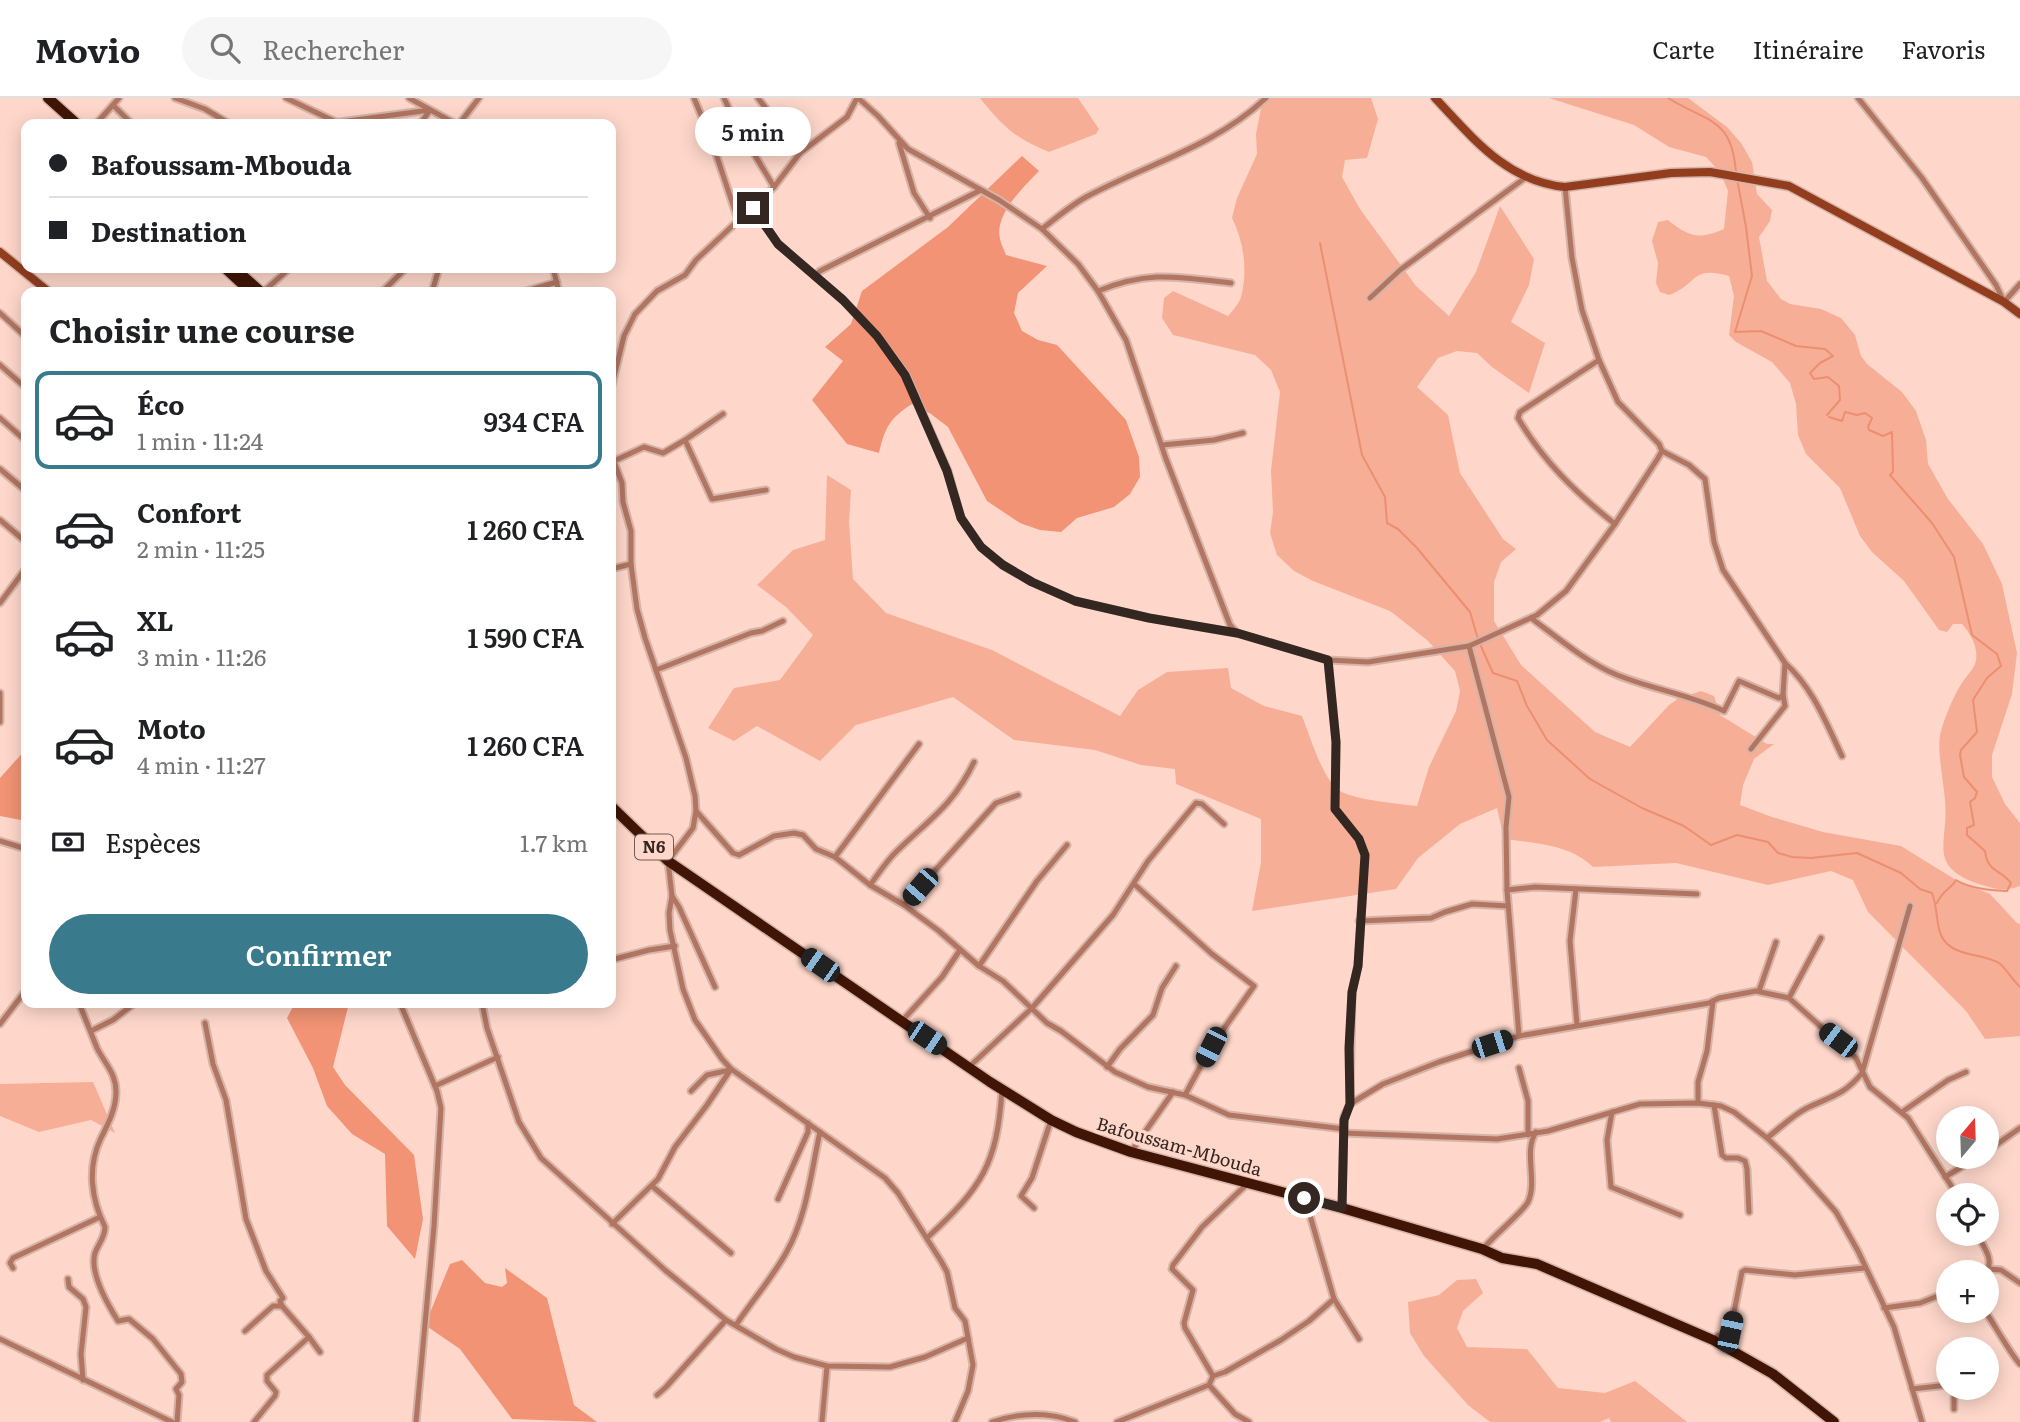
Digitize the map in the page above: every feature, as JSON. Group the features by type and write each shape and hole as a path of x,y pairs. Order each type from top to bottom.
{"highway":[{"path":"39,98 62,119"},
{"path":"48,98 71,119"},
{"path":"230,273 246,287"},
{"path":"240,273 256,287"},
{"name":"Bafoussam-Mbouda","path":"616,811 668,861 1002,1090 1051,1120 1130,1152 1342,1208 1482,1249 1502,1258 1536,1264 1713,1340 1773,1374 1834,1422"}],"street":[{"path":"100,119 119,98"},
{"path":"174,98 205,109 221,119"},
{"path":"286,98 330,119"},
{"path":"409,98 448,119"},
{"path":"462,119 479,98"},
{"path":"694,98 738,220"},
{"path":"723,98 774,187"},
{"path":"758,98 800,153"},
{"path":"616,368 624,336 635,314 657,291 685,275 696,260 774,187 800,153 842,122 858,98 898,140 918,156 999,200 1042,229 1078,264 1098,291 1126,340 1162,445 1230,625 1237,633"},
{"path":"1042,229 1087,197 1212,139 1266,98"},
{"path":"1435,98 1487,151 1507,168 1525,178 1565,187 1671,173 1710,172 1789,186 2004,302 2020,314"},
{"path":"1867,98 1860,101 1922,178 1996,285 2004,302"},
{"path":"113,105 127,119"},
{"path":"360,119 430,110"},
{"path":"424,119 430,110"},
{"path":"744,136 773,117"},
{"path":"898,140 914,193 930,218"},
{"path":"1370,298 1400,270 1525,178"},
{"path":"1565,187 1572,258 1582,310 1598,360 1618,402 1659,444 1662,451 1689,466 1705,479 1717,556 1723,570 1785,663 1809,690 1842,756"},
{"path":"815,276 820,271 981,190"},
{"path":"753,208 778,244 843,300 877,336 905,375 947,471 961,518 981,547 1003,565 1032,582 1075,601 1149,618 1237,633 1328,660 1368,662 1469,646 1531,618 1566,591 1615,524 1662,451"},
{"path":"0,252 21,269"},
{"path":"804,269 820,271"},
{"path":"26,273 43,287"},
{"path":"267,287 282,273"},
{"path":"387,287 401,273"},
{"path":"554,273 558,287"},
{"path":"1098,291 1118,283 1150,276 1231,283"},
{"path":"540,287 557,282"},
{"path":"2004,302 2020,284"},
{"path":"0,313 21,332"},
{"path":"1598,360 1520,412 1518,418 1532,443 1552,467 1580,496 1615,524"},
{"path":"0,365 21,384"},
{"path":"616,460 644,447 663,453 723,415"},
{"path":"0,418 21,437"},
{"path":"1162,445 1214,440 1242,433"},
{"path":"685,440 712,499 766,490"},
{"path":"616,466 622,483 623,502 631,531 631,564 637,609 687,758 696,811 690,834 668,861 671,896 669,919 683,989 695,1020 731,1070 885,1178 927,1238 947,1272 955,1308 965,1321 973,1362 966,1397 955,1422"},
{"path":"0,469 21,487"},
{"path":"0,520 21,538"},
{"path":"616,568 631,564"},
{"path":"0,603 21,575"},
{"path":"1531,618 1597,665 1615,674 1724,711 1739,681 1779,698 1783,695"},
{"path":"656,670 783,621"},
{"path":"1469,646 1509,797 1506,827 1507,890 1519,1036"},
{"path":"1328,660 1336,742 1335,809 1359,839 1365,855 1358,966 1352,992 1350,1104 1344,1116 1342,1208"},
{"path":"1751,749 1785,706 1785,663"},
{"path":"0,693 0,722"},
{"path":"835,857 919,744"},
{"path":"870,885 896,851 935,818 955,796 974,762"},
{"path":"904,905 996,803 1018,794"},
{"path":"969,1067 1032,1008 1114,915 1148,861 1196,803 1202,804 1224,824"},
{"path":"696,811 733,853 739,855 774,836 794,833 803,835 816,849 835,857 870,885 904,905 939,931 979,966 1003,981 1047,1023 1107,1067 1131,1081 1185,1095 1237,1116 1343,1131 1497,1139 1528,1135 1640,1104 1698,1103 1734,1112 1767,1138 1797,1167 1836,1212 1858,1251 1900,1347 1922,1422"},
{"path":"0,841 21,847"},
{"path":"979,966 1037,881 1066,845"},
{"path":"1134,884 1212,954 1254,986 1211,1047 1185,1095"},
{"path":"1507,890 1535,887 1697,894"},
{"path":"1576,890 1570,941 1577,1025"},
{"path":"671,896 679,907 715,987"},
{"path":"1359,921 1431,918 1472,904 1508,906"},
{"path":"1767,1138 1805,1109 1843,1093 1862,1073 1910,906"},
{"path":"1789,998 1821,938"},
{"path":"1759,991 1776,942"},
{"path":"616,959 675,946"},
{"path":"901,1021 942,977 960,950"},
{"path":"1107,1067 1119,1049 1153,1015 1161,988 1176,966"},
{"path":"1350,1104 1383,1084 1439,1062 1519,1036 1759,991 1789,998 1856,1058 1870,1087 1912,1123 1949,1183"},
{"path":"1,1022 21,996"},
{"path":"1698,1103 1698,1082 1707,1051 1713,1001"},
{"path":"81,1008 97,1048 113,1073 116,1090 114,1107 97,1148 92,1172 92,1185 105,1234 94,1256 101,1291 118,1321 129,1319 142,1328 181,1374 182,1382 176,1389 179,1395 177,1422"},
{"path":"90,1031 113,1020 129,1008"},
{"path":"402,1008 435,1086 441,1118 416,1422"},
{"path":"483,1008 487,1028 519,1122 541,1158 612,1224 726,1320 776,1349 810,1363 827,1366 890,1367 925,1357 968,1338"},
{"path":"205,1023 213,1064 226,1100 246,1219 266,1271 283,1298 280,1301 282,1306 320,1352"},
{"path":"435,1086 498,1057"},
{"path":"1519,1068 1528,1101 1528,1135"},
{"path":"691,1091 707,1075 731,1070"},
{"path":"612,1224 663,1172 675,1147 731,1070"},
{"path":"1902,1112 1948,1080 1966,1072"},
{"path":"927,1238 967,1198 991,1161 997,1139 1002,1090"},
{"path":"1130,1152 1173,1092"},
{"path":"1714,1105 1722,1155 1745,1161 1749,1212"},
{"path":"1612,1112 1607,1140 1611,1187 1680,1215"},
{"path":"1034,1208 1021,1196 1032,1178 1051,1120"},
{"path":"778,1199 807,1132 808,1123"},
{"path":"1999,1143 2020,1128"},
{"path":"736,1325 786,1253 794,1235 808,1192 820,1132"},
{"path":"1482,1249 1528,1202 1531,1186 1531,1140 1536,1132"},
{"path":"1945,1177 1958,1169"},
{"path":"1213,1376 1185,1328 1193,1290 1172,1269 1202,1227 1248,1183"},
{"path":"652,1186 731,1254"},
{"path":"1304,1198 1334,1299 1359,1339"},
{"path":"13,1268 10,1263 13,1258 100,1217"},
{"path":"1713,1340 1730,1332 1742,1272 1745,1270 1795,1275 1864,1268"},
{"path":"1999,1269 2020,1283"},
{"path":"68,1279 69,1287 83,1299 86,1307 81,1354 83,1380"},
{"path":"1884,1308 1920,1303 1936,1297"},
{"path":"1117,1422 1209,1385 1213,1376 1281,1340 1309,1321 1334,1299"},
{"path":"245,1331 273,1306 282,1306"},
{"path":"657,1395 726,1320"},
{"path":"1993,1323 2016,1362 2020,1364"},
{"path":"254,1422 275,1396 276,1392 267,1381 267,1375 309,1337"},
{"path":"0,1339 172,1422"},
{"path":"822,1422 827,1366"},
{"path":"1209,1385 1236,1414 1249,1422"},
{"path":"1912,1389 1936,1386"},
{"path":"1954,1400 1954,1409"},
{"path":"992,1422 1019,1416 1055,1414 1075,1422"}],"shaded area":[{"path":"980,98 1078,98 1099,129 1096,134 1049,152 1010,131"},
{"path":"1263,98 1371,98 1378,119 1367,158 1345,160 1342,177 1360,209 1416,286 1449,316 1476,272 1500,206 1534,259 1529,285 1511,322 1545,343 1529,393 1477,353 1457,351 1438,358 1417,387 1448,415 1460,473 1503,539 1516,549 1501,562 1494,582 1494,621 1521,665 1595,732 1630,747 1669,705 1679,698 1701,691 1714,696 1720,715 1767,744 1774,744 1754,759 1743,785 1740,805 1823,832 1901,846 1956,880 1990,894 2020,924 2020,1036 1985,1039 1966,1011 1868,912 1853,880 1831,871 1768,885 1676,863 1593,867 1574,853 1563,849 1504,839 1497,808 1460,824 1418,858 1396,889 1252,911 1261,862 1261,819 1176,784 1175,769 1141,765 1095,750 1014,740 953,697 856,725 820,761 757,726 734,741 708,728 734,688 780,680 813,635 786,607 757,585 793,550 825,540 827,475 851,490 849,522 853,579 886,613 992,650 1120,716 1138,690 1167,672 1228,668 1231,688 1264,706 1302,716 1323,769 1335,787 1349,795 1417,806 1429,767 1456,711 1460,691 1455,671 1427,640 1390,611 1313,581 1294,571 1277,555 1270,533 1273,512 1271,471 1280,392 1271,370 1255,355 1173,335 1162,318 1164,298 1173,291 1228,316 1240,300 1244,257 1232,218 1237,198 1257,154 1256,134"},
{"path":"1549,98 1688,98 1727,127 1752,162 1757,194 1772,210 1770,221 1759,237 1767,281 1781,299 1790,304 1821,309 1841,318 1855,335 1861,356 1867,364 1902,392 1916,411 1926,440 1928,464 1948,499 1983,544 2002,584 2017,653 2012,694 1992,755 1992,777 2005,804 2020,823 2020,886 2009,889 1995,888 1962,877 1946,861 1944,852 1945,801 1939,742 1954,697 1975,664 1974,642 1969,632 1962,624 1953,624 1947,632 1939,630 1904,581 1872,552 1860,536 1840,488 1806,454 1798,435 1796,404 1790,383 1772,362 1736,342 1729,335 1734,296 1729,276 1701,274 1679,291 1669,295 1660,292 1656,283 1658,263 1652,241 1658,222 1668,220 1694,235 1708,235 1724,229 1728,191 1720,172 1706,157 1669,147 1634,125"},
{"path":"1022,156 1039,171 1018,193 1006,211 1001,220 1000,239 1006,255 1047,266 1018,293 1014,313 1022,331 1038,340 1057,345 1126,420 1139,457 1140,477 1130,494 1114,507 1077,518 1061,532 1040,530 1020,523 987,501 948,427 931,414 912,404 905,409 890,424 879,453 847,444 812,400 843,361 825,347 851,324 862,291 948,227"},
{"path":"21,755 21,820 0,816 0,778"},
{"path":"292,1008 348,1008 333,1067 345,1085 414,1155 423,1219 415,1259 387,1226 385,1154 352,1134 327,1106 313,1068 287,1018"},
{"path":"93,1082 115,1133 91,1120 39,1132 0,1116 0,1084"},
{"path":"462,1260 485,1283 502,1287 507,1283 505,1268 547,1298 574,1405 597,1422 512,1419 460,1349 425,1325 450,1264"},
{"path":"1476,1279 1483,1293 1463,1311 1457,1328 1467,1347 1527,1349 1558,1388 1605,1393 1635,1381 1687,1422 1611,1422 1609,1418 1600,1422 1490,1422 1468,1405 1424,1356 1410,1333 1408,1302 1439,1295 1457,1280"}],"waterway":[{"path":"1668,98 1706,118 1723,131 1734,155 1736,173"},
{"path":"1737,179 1752,276 1735,332 1761,331 1796,346 1825,349 1833,356 1810,373 1814,379 1828,377 1839,386 1840,400 1827,415"},
{"path":"1320,243 1362,455 1385,497 1387,523 1398,529 1417,548 1470,612 1478,639"},
{"path":"1829,417 1842,421 1845,412 1857,415 1865,413 1872,418 1869,430 1883,436 1892,432 1893,472 1890,475 1932,523 1954,557 1972,635 1997,654 2001,666 1987,678 1973,700 1977,732 1961,750 1960,755 1964,777 1977,792 1970,802 1974,825 1967,828 1967,835 1985,851 1991,867 2011,883 2007,891 1974,887 1956,880 1937,903"},
{"path":"1480,644 1493,673 1517,681 1527,706 1547,740 1590,779 1642,808 1684,826 1711,845 1737,835 1768,842 1778,853 1792,857 1811,858 1857,853 1901,873 1920,889 1932,893 1939,931 1945,942 1959,951 1999,963 2020,987"}],"route":[{"path":"753,208 778,244 843,300 877,336 905,375 947,471 961,518 981,547 1003,565 1032,582 1075,601 1149,618 1237,633 1328,660 1336,742 1335,809 1359,839 1365,855 1358,966 1352,992 1350,1104 1344,1116 1342,1208 1304,1198"}]}
